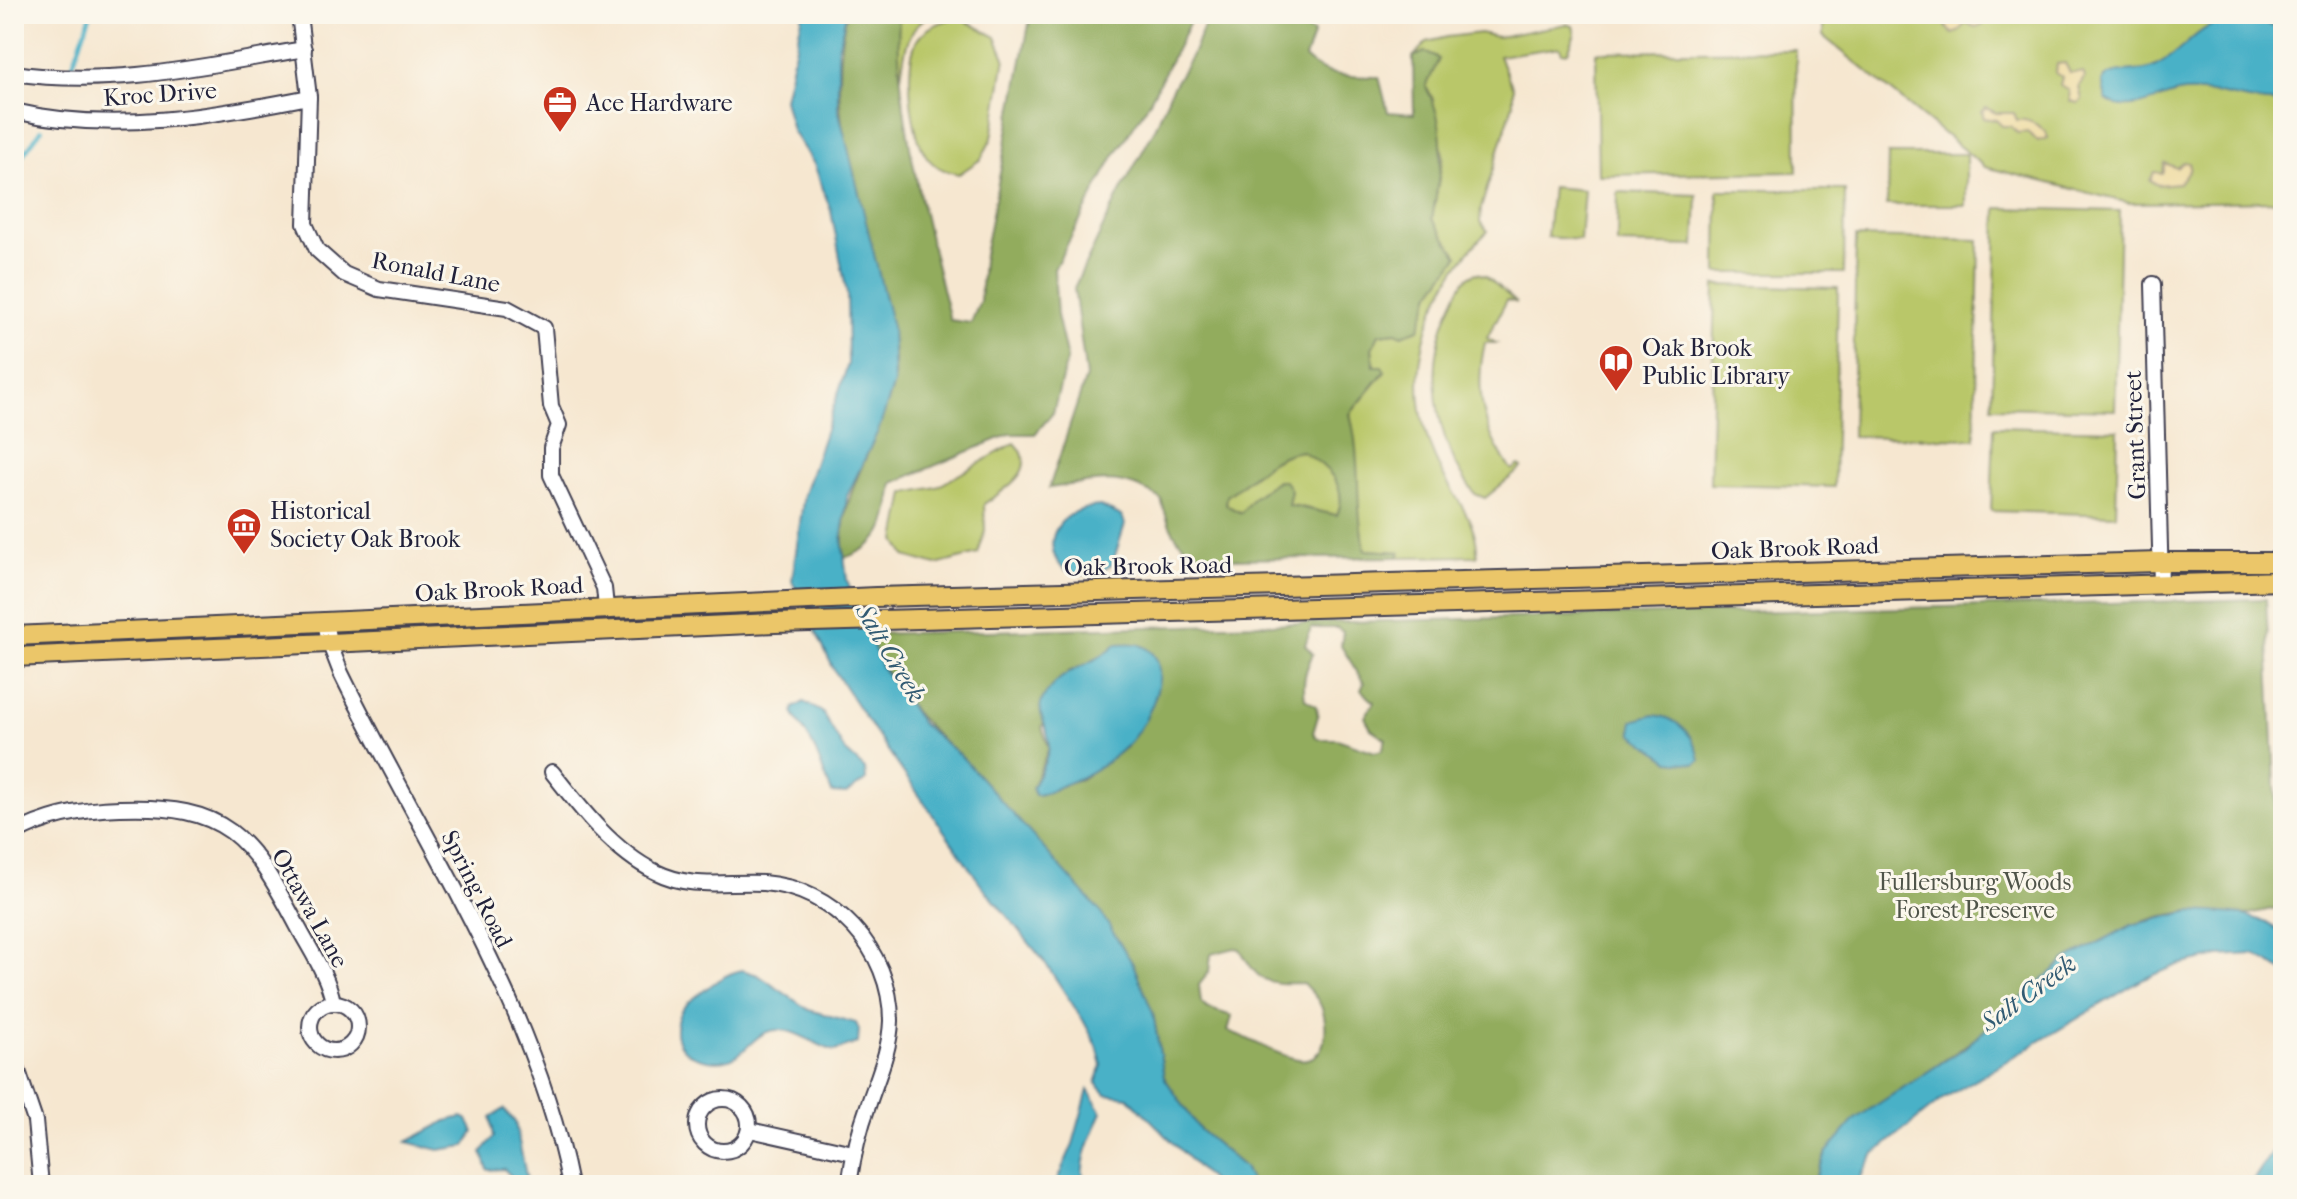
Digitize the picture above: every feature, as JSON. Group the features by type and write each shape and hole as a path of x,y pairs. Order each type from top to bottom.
{"main road":[{"name":"Oak Brook Road","path":"14,636 876,597 2160,562 2283,562"},
{"name":"Oak Brook Road","path":"14,657 775,623 2283,581"}],"street":[{"name":"Ronald Lane","path":"299,14 309,97 305,224 317,250 344,274 379,289 507,308 544,328 551,406 559,425 551,448 551,475 604,588 606,607"},
{"name":"Kroc Drive","path":"14,73 98,79 126,77 304,49"},
{"name":"Kroc Drive","path":"14,111 63,119 108,121 179,118 309,97"},
{"name":"Grant Street","path":"2153,284 2161,585"},
{"name":"Spring Road","path":"325,622 329,642 380,753 477,935 529,1048 558,1132 570,1185"},
{"path":"552,772 610,838 656,873 705,885 751,883 786,887 810,895 853,924 879,966 890,1004 891,1023 886,1055 853,1153 849,1185"},
{"name":"Ottawa Lane","path":"14,834 49,819 108,808 180,808 221,824 247,845 272,878 326,979 333,1002"},
{"path":"14,1059 35,1121 41,1185"},
{"path":"750,1130 853,1153"}],"green space":[{"path":"899,14 931,14 912,33 905,50 901,77 897,53"},
{"path":"899,14 902,89 922,207 950,320 971,323 980,301 983,260 1031,14 1194,14 1150,101 1113,158 1054,269 1057,315 1067,359 1053,413 1035,434 1010,434 893,483 886,521 877,538 869,546 844,558 843,537 849,501 894,380 893,342 886,305 852,178 842,124 841,43 846,16"},
{"path":"1209,14 1275,14 1314,33 1305,58 1313,65 1339,75 1379,77 1388,112 1414,114 1413,57 1425,52 1439,59 1426,87 1441,135 1440,168 1432,219 1458,256 1431,293 1419,329 1402,335 1396,332 1379,334 1372,348 1374,366 1382,366 1385,371 1350,414 1365,550 1400,552 1398,557 1222,559 1188,548 1174,534 1161,499 1132,485 1106,481 1049,488 1086,377 1074,288 1119,194 1155,129 1171,90 1192,55","holes":["1302,451 1327,469 1338,485 1340,504 1337,515 1288,505 1291,490 1285,481 1276,481 1253,498 1241,513 1226,505 1227,496 1271,462"]},
{"path":"1823,14 2283,14 2283,201 2129,203 1985,167 1823,36"},
{"path":"958,17 996,37 1005,58 992,138 981,159 959,174 934,164 921,147 913,118 910,83 912,53 919,37 934,25"},
{"path":"1566,24 1573,26 1575,33 1568,52 1562,53 1560,47 1499,56 1513,88 1513,104 1481,208 1480,222 1488,231 1448,282 1424,341 1420,404 1427,436 1439,467 1470,520 1477,543 1477,556 1398,557 1400,552 1365,550 1350,414 1385,372 1374,366 1372,348 1379,334 1419,329 1431,293 1458,256 1432,219 1443,155 1433,99 1426,87 1425,52 1413,57 1427,42 1447,37 1480,33 1498,37"},
{"path":"1796,50 1797,172 1598,175 1596,52"},
{"path":"1888,154 1966,154 1966,205 1887,205"},
{"path":"1552,187 1584,190 1580,240 1547,237"},
{"path":"1718,190 1845,190 1844,273 1717,273"},
{"path":"1618,192 1697,195 1695,246 1617,244"},
{"path":"1997,208 2120,211 2115,410 1992,407"},
{"path":"1856,237 1979,240 1975,439 1852,436"},
{"path":"1477,273 1486,276 1517,303 1507,300 1487,338 1496,343 1485,343 1480,377 1487,426 1512,470 1519,465 1522,468 1485,498 1475,494 1450,449 1441,425 1436,375 1444,324 1462,284"},
{"path":"1715,285 1838,288 1834,487 1710,484"},
{"path":"1994,427 2118,430 2116,515 1991,511"},
{"path":"1015,443 1022,453 1022,470 1010,485 984,504 985,531 978,554 936,565 905,556 896,540 905,493 937,487"},
{"path":"1302,451 1327,469 1338,485 1340,504 1337,515 1288,505 1291,490 1276,481 1253,498 1241,513 1226,505 1227,496 1262,469 1280,457"},
{"name":"Fullersburg Woods Forest Preserve","path":"2266,599 2281,907 2245,915 2191,911 2159,917 2132,925 2067,959 1986,1031 1909,1085 1826,1153 1813,1185 1252,1185 1244,1167 1199,1129 1164,1077 1153,1013 962,757 931,730 906,702 867,634","holes":["1311,628 1337,628 1343,632 1341,646 1364,683 1361,690 1374,702 1365,717 1371,729 1386,739 1382,750 1375,752 1337,739 1318,739 1313,733 1318,716 1316,706 1305,699 1304,686 1313,654 1305,645","1112,648 1126,747 1081,779 1035,795 1032,788 1049,748 1042,727 1068,672 1100,659","1240,949 1264,979 1303,983 1319,1002 1325,1020 1324,1040 1316,1055 1308,1059 1289,1057 1228,1031 1232,1016 1201,1003 1199,985 1209,972 1211,954"]}],"sand":[{"path":"1957,14 1984,18 1983,25 1975,27 1965,22 1960,31 1953,34 1945,26"},
{"path":"2065,63 2070,73 2083,73 2085,77 2079,86 2082,100 2077,103 2070,101 2069,90 2060,85 2062,77 2056,73 2057,64"},
{"path":"1986,108 1996,113 2014,113 2017,120 2036,124 2048,138 2038,141 2027,132 2017,133 2011,126 2002,126 1996,120 1984,118 1982,112"},
{"path":"2184,162 2189,163 2190,168 2179,183 2158,185 2150,181 2154,172 2162,173 2165,163 2176,168"}],"water":[{"path":"803,14 846,14 838,48 838,108 892,327 894,383 879,429 847,496 842,538 847,580 882,668 922,724 962,757 1099,910 1133,964 1153,1013 1164,1077 1199,1129 1244,1167 1252,1185 1215,1185 1128,1097 1106,1094 1096,1083 1102,1065 1097,1046 1083,1020 1044,961 983,887 873,729 834,670 792,581 804,494 848,364 847,294 831,211 814,164 792,131 784,99"},
{"path":"2244,16 2283,30 2283,102 2197,92 2174,94 2135,106 2116,105 2106,100 2102,81 2107,76 2154,67 2213,24"},
{"path":"1100,506 1122,516 1125,524 1112,565 1090,574 1073,573 1060,565 1054,552 1053,538 1060,524 1076,512"},
{"path":"1116,644 1140,645 1152,653 1158,665 1156,694 1142,725 1126,746 1104,764 1080,778 1035,795 1032,788 1045,763 1049,747 1040,709 1046,694 1061,678"},
{"path":"804,702 822,712 845,751 865,769 866,780 846,794 832,793 813,745 793,713 794,708"},
{"path":"1654,715 1684,729 1694,743 1700,760 1695,764 1670,761 1633,735 1632,721"},
{"name":"Salt Creek","path":"2191,911 2252,917 2274,927 2283,935 2283,971 2254,954 2219,956 2178,965 2142,980 1941,1100 1874,1154 1856,1185 1813,1185 1826,1153 1855,1119 1964,1048 2067,959 2132,925"},
{"path":"742,970 758,975 809,1010 856,1023 858,1043 835,1051 791,1032 777,1030 759,1037 731,1059 708,1060 690,1054 677,1037 676,1025 681,1011 716,981"},
{"path":"1088,1090 1102,1112 1085,1158 1084,1185 1055,1185 1073,1144"},
{"path":"504,1109 515,1122 528,1185 520,1185 504,1169 488,1170 482,1152 494,1137 491,1118"},
{"path":"462,1117 468,1120 474,1132 465,1146 439,1150 407,1142 446,1121"},
{"path":"2283,1135 2283,1176 2279,1185 2250,1185"}],"waterway":[{"path":"71,69 91,14"},
{"path":"14,167 42,129"}],"place":[{"name":"Ace Hardware","path":"560,134"},
{"name":"Oak Brook Public Library","path":"1616,393"},
{"name":"Historical Society Oak Brook","path":"244,556"}]}
